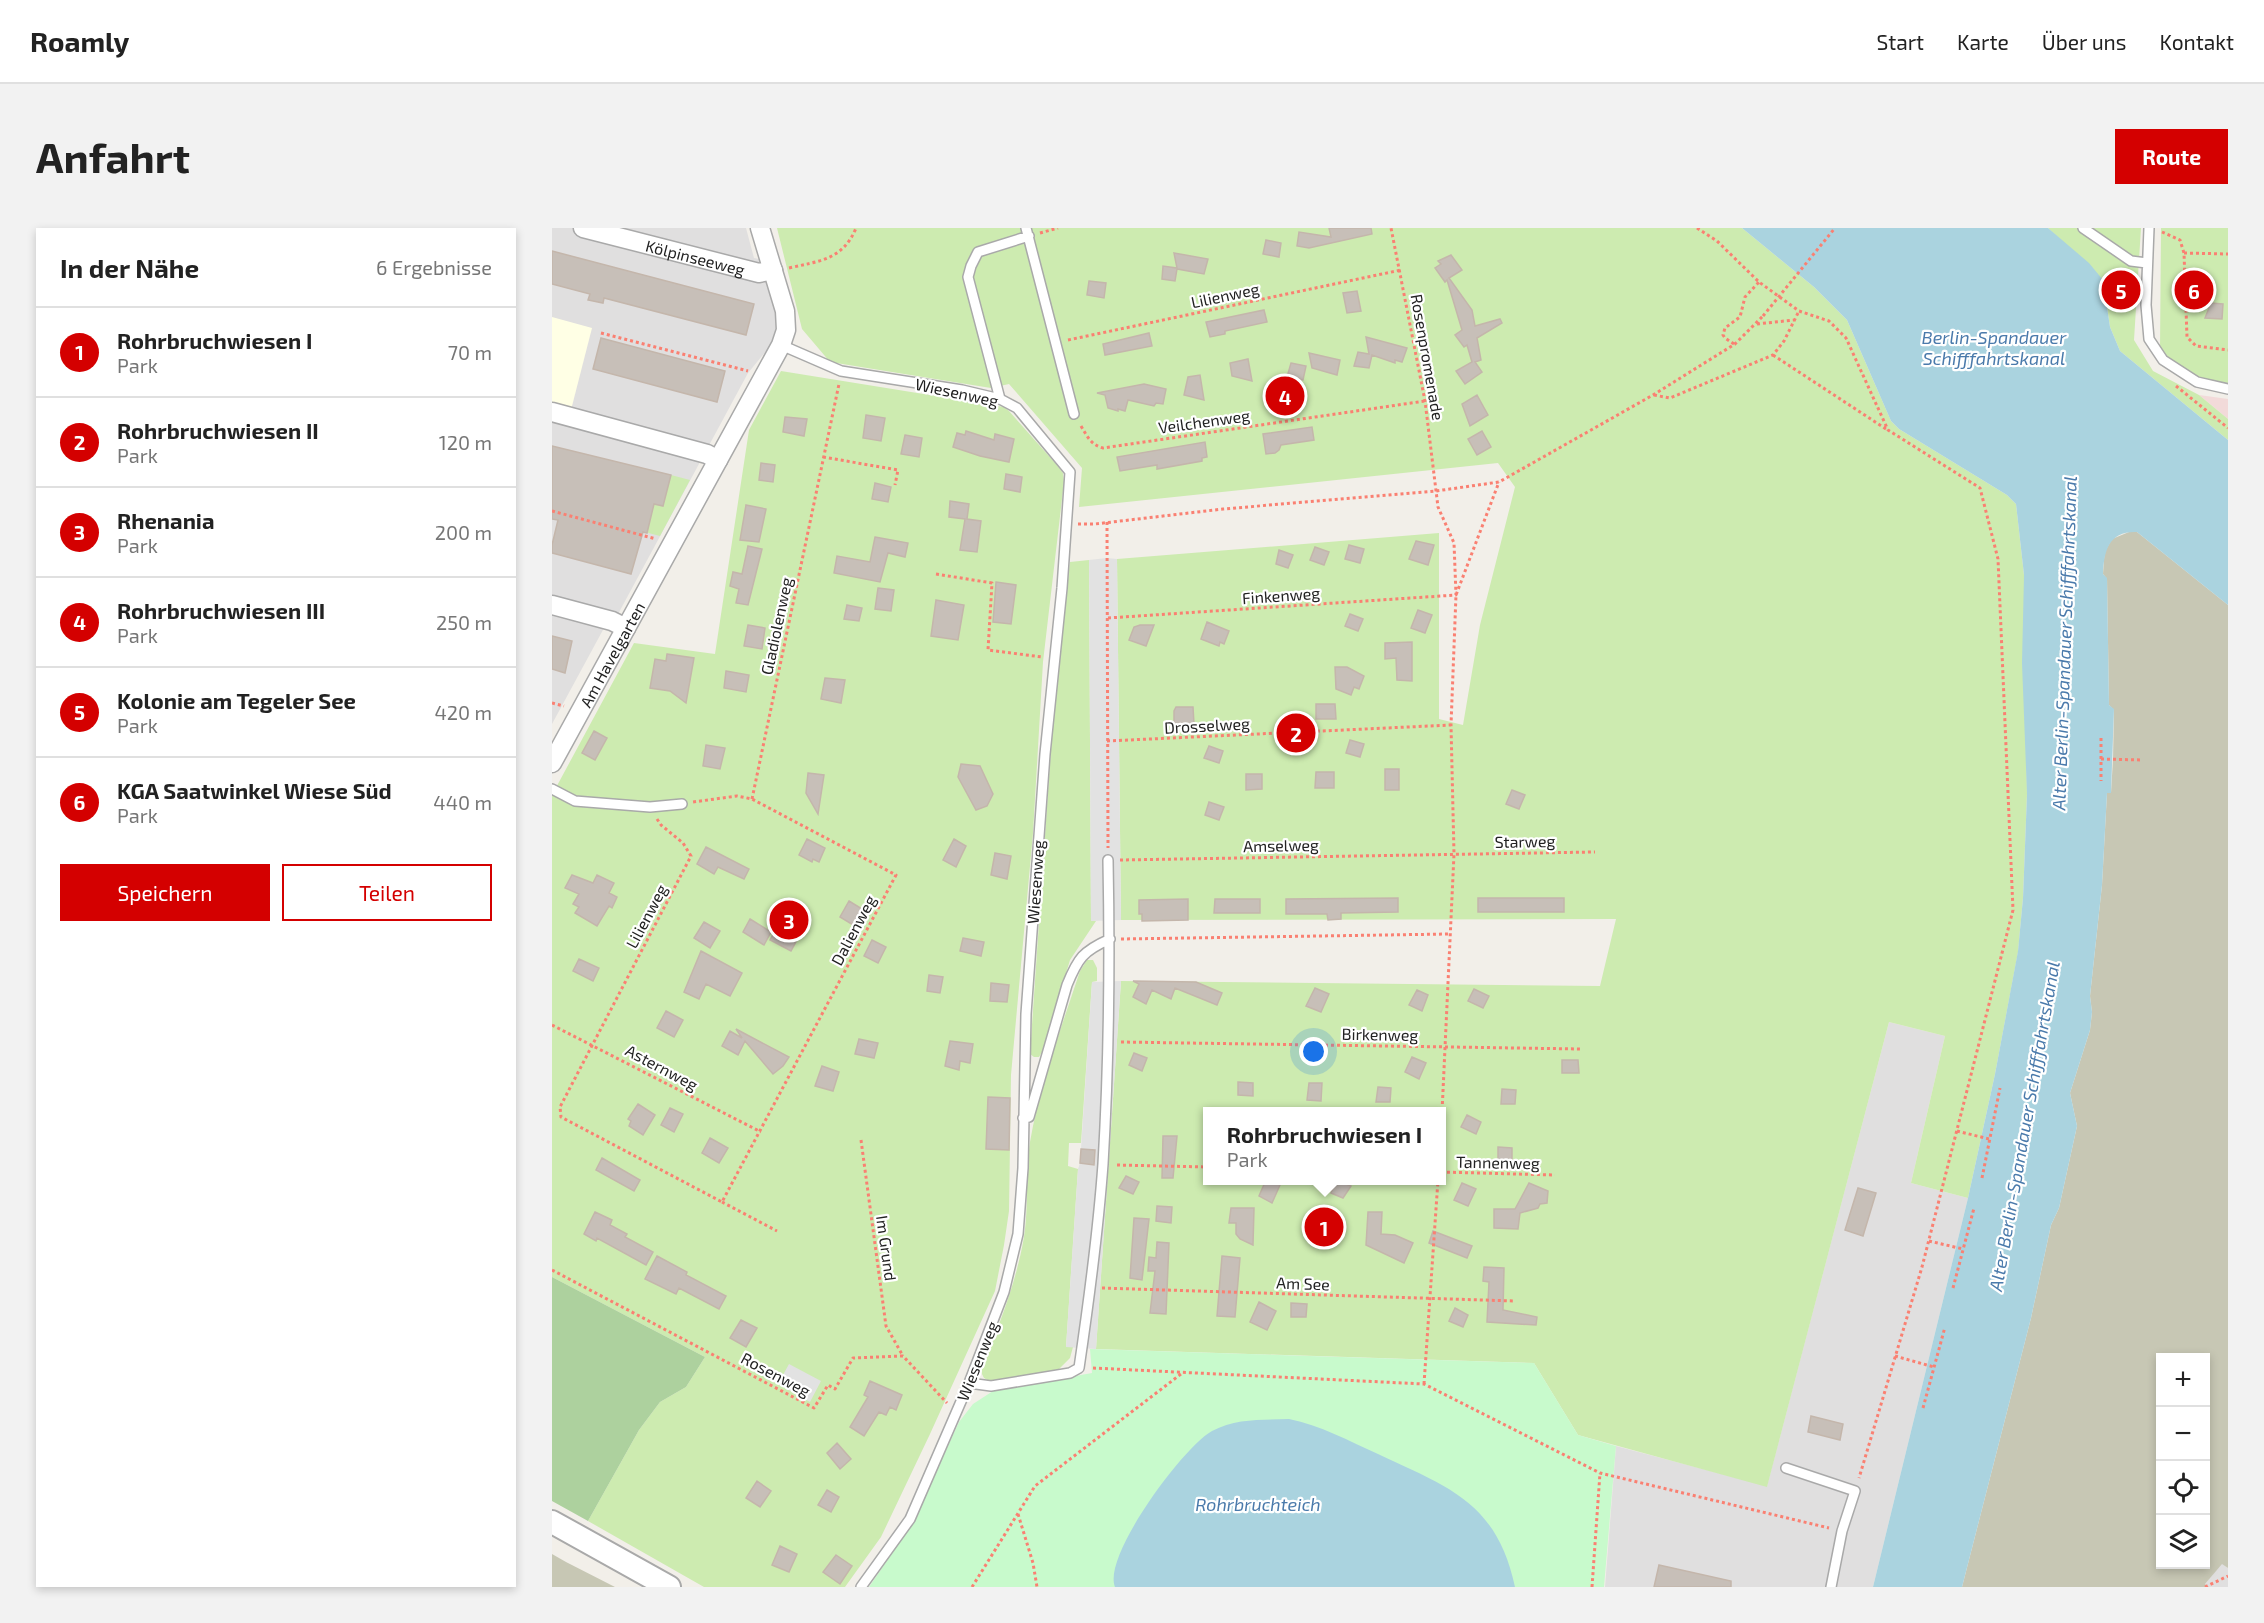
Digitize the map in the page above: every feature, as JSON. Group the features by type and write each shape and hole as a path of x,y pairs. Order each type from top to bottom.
{"street":[{"name":"Kölpinseeweg","path":"583,228 759,273 772,270"},
{"name":"Am Havelgarten","path":"552,764 781,345 786,330 785,311 760,228"},
{"path":"552,412 707,454 718,460"},
{"path":"552,605 612,621 626,628"},
{"path":"552,1522 669,1587"}],"lane":[{"path":"2084,228 2131,261 2146,263"},
{"path":"2149,230 2146,263 2149,339 2163,360 2197,382 2228,389"},
{"path":"1000,399 968,278 970,266 978,252 1028,232 1074,414"},
{"name":"Wiesenweg","path":"781,345 841,371 962,390 1000,399 1017,408 1070,472 1045,754 1026,1014 1023,1168 1018,1234 1004,1292 969,1383 910,1519 861,1587"},
{"path":"552,789 575,801 650,807 682,804"},
{"path":"969,1383 991,1386 1070,1372 1079,1368 1091,1288 1103,1165 1110,939 1108,860"},
{"path":"1023,1118 1029,1118 1067,985 1075,965 1089,948 1110,939"},
{"path":"1786,1468 1855,1491 1842,1531 1831,1587"}],"path":[{"path":"772,270 832,257 851,239 856,228"},
{"path":"1028,232 1058,228"},
{"name":"Rosenpromenade","path":"1391,228 1425,401 1438,507 1454,543 1456,595"},
{"path":"1697,228 1717,241 1759,282 1799,311 1829,321 1846,338 1888,430"},
{"path":"1067,524 1107,522 1500,482 1653,395 1735,344 1763,316 1835,228"},
{"path":"2149,230 2180,240 2184,253 2187,337 2196,346 2228,351"},
{"path":"2184,253 2228,254"},
{"name":"Lilienweg","path":"1055,343 1401,270"},
{"path":"1735,344 1723,335 1725,328 1740,317 1745,297 1759,282"},
{"path":"1653,395 1670,398 1773,355 1784,340 1799,311"},
{"path":"1755,324 1794,320"},
{"path":"601,333 765,375"},
{"path":"1773,355 1980,488 1998,559 2013,910 1929,1241 1855,1491"},
{"path":"2163,360 2164,377 2228,428"},
{"name":"Gladiolenweg","path":"752,800 841,371"},
{"name":"Veilchenweg","path":"1074,414 1090,440 1103,448 1425,401"},
{"path":"823,457 898,470 895,485"},
{"path":"1443,1107 1454,854 1451,725 1456,595 1500,482"},
{"path":"552,511 662,540 672,545"},
{"path":"1107,522 1108,860"},
{"path":"936,574 992,583 988,650 1054,658"},
{"name":"Finkenweg","path":"1107,618 1456,595"},
{"name":"Drosselweg","path":"1107,741 1451,725"},
{"path":"2101,738 2101,781"},
{"path":"2101,759 2144,760"},
{"name":"Dalienweg","path":"682,804 737,796 752,800 896,875 722,1202"},
{"name":"Lilienweg","path":"592,1044 691,856 683,843 661,825 650,807"},
{"name":"Starweg","path":"1454,854 1595,852"},
{"name":"Amselweg","path":"1108,860 1454,854"},
{"path":"1110,939 1450,934"},
{"name":"Asternweg","path":"552,1025 761,1132"},
{"name":"Birkenweg","path":"1107,1042 1582,1049"},
{"path":"592,1044 560,1107 561,1117 777,1231"},
{"path":"1982,1178 2000,1088"},
{"path":"1957,1131 1989,1139"},
{"name":"Im Grund","path":"861,1140 886,1326 903,1356"},
{"path":"1103,1165 1203,1167"},
{"name":"Tannenweg","path":"1446,1172 1555,1175"},
{"path":"1424,1384 1438,1185"},
{"path":"1953,1288 1974,1208"},
{"path":"1929,1241 1964,1249"},
{"name":"Rosenweg","path":"552,1270 814,1408 828,1385 836,1389 853,1358 903,1356"},
{"name":"Am See","path":"1091,1288 1514,1301"},
{"path":"1923,1408 1945,1327"},
{"path":"903,1356 955,1413"},
{"path":"1895,1356 1934,1368"},
{"path":"1079,1368 1424,1384 1600,1473 1842,1531"},
{"path":"972,1587 1035,1486 1183,1372"},
{"path":"1592,1587 1600,1473"},
{"path":"1018,1514 1033,1563 1037,1587"},
{"path":"2205,1587 2228,1576"}],"shaded area":[{"path":"552,228 746,228 754,258 764,260 777,307 778,323 775,340 748,373 610,629 604,628 552,724"},
{"path":"552,317 592,328 571,410 552,405"},
{"path":"2199,395 2228,399 2228,419"},
{"path":"2129,532 2137,532 2228,605 2228,1568 2222,1564 2205,1584 2209,1587 1962,1587 2031,1318 2051,1225 2059,1208 2077,1126 2070,1093 2090,1030 2092,1012 2090,996 2102,885 2107,793 2111,793 2113,759 2114,710 2109,705 2107,579 2103,574 2105,551 2112,539"},
{"path":"1117,559 1121,920 1091,921 1089,560"},
{"path":"1121,981 1096,1349 1066,1347 1078,1169 1080,1163 1094,1164 1095,1150 1081,1149 1092,982"},
{"path":"1889,1022 1945,1036 1911,1183 1968,1198 1873,1587 1605,1587 1616,1446 1767,1486"},
{"path":"789,1364 821,1381 810,1402 778,1384"},
{"path":"552,1554 566,1562 615,1587 552,1587"},
{"path":"2222,1563 2228,1568 2228,1587 2209,1587 2205,1584"}],"green space":[{"path":"777,228 1742,228 1814,287 1847,320 1891,421 1899,429 2007,495 2016,504 2024,575 2027,794 2023,898 2018,952 1968,1198 1911,1183 1945,1036 1889,1022 1767,1487 1578,1435 1534,1363 1096,1349 1121,981 1600,986 1616,919 1121,920 1117,559 1439,533 1439,719 1463,725 1480,625 1515,487 1498,463 1079,507 1082,468 1009,384 991,388 830,362 802,329"},
{"path":"2048,228 2141,228 2134,340 2153,371 2199,395 2228,419 2228,440 2120,351 2110,327 2103,280"},
{"path":"2161,228 2228,228 2228,383 2197,380 2160,351"},
{"path":"781,371 1004,407 1056,464 1063,473 1064,482 1043,662 1033,833 1011,1075 1009,1211 995,1291 881,1537 845,1587 704,1587 588,1521 639,1430 660,1402 686,1387 705,1357 552,1277 552,795 634,643 715,654 749,430"},
{"path":"671,475 690,480 660,536 552,508 552,479 663,506"},
{"path":"1089,560 1091,921 1096,921 1070,960 1043,1050 1039,1057 1034,1057 1030,1054 1055,690 1070,562"},
{"path":"1087,960 1093,960 1097,968 1097,981 1092,982 1081,1143 1069,1143 1068,1166 1078,1169 1066,1347 1073,1347 1070,1358 1057,1371 991,1382 984,1378 981,1372 1006,1305 1021,1254 1030,1142 1034,1120 1059,1034 1080,971"},
{"path":"552,1277 705,1357 686,1387 660,1402 639,1430 588,1521 552,1501"},
{"path":"1090,1349 1534,1363 1578,1435 1616,1446 1604,1587 869,1587 910,1527 959,1422 973,1404 993,1391 1092,1373"}],"water":[{"path":"1742,228 2048,228 2089,263 2103,280 2110,327 2120,351 2228,440 2228,605 2137,532 2120,535 2114,539 2105,557 2103,574 2107,578 2109,705 2114,709 2111,793 2107,793 2102,885 2090,996 2092,1012 2090,1030 2070,1093 2077,1126 2059,1208 2051,1225 2031,1318 1962,1587 1873,1587 1968,1198 1995,1074 2018,951 2023,898 2027,794 2022,663 2024,575 2016,504 2007,495 1899,429 1891,421 1847,320 1814,287"},
{"name":"Rohrbruchteich","path":"1289,1419 1312,1425 1345,1439 1426,1477 1466,1501 1482,1516 1496,1535 1507,1558 1515,1587 1115,1587 1114,1572 1133,1528 1166,1479 1199,1441 1212,1431 1230,1424 1249,1420"}],"building":[{"path":"1329,228 1371,228 1372,234 1309,248 1297,246 1299,232 1331,237"},
{"path":"1266,240 1281,243 1279,257 1263,254"},
{"path":"552,251 754,304 746,335 604,298 603,303 588,300 590,294 552,284"},
{"path":"1174,253 1208,259 1204,274 1177,269 1175,281 1162,279 1163,266 1177,268"},
{"path":"1451,255 1462,270 1449,278 1472,310 1475,326 1500,319 1502,323 1477,338 1481,360 1475,362 1482,372 1465,384 1456,371 1472,362 1467,345 1464,347 1455,335 1462,330 1447,280 1445,282 1435,268 1441,264 1438,261"},
{"path":"1089,281 1106,283 1104,298 1087,295"},
{"path":"1357,291 1361,311 1347,313 1343,293"},
{"path":"2211,303 2223,304 2222,319 2205,318"},
{"path":"1264,310 1267,322 1225,331 1225,334 1210,337 1206,322"},
{"path":"1149,333 1152,346 1105,355 1103,344"},
{"path":"1366,337 1407,348 1402,362 1395,360 1395,363 1372,355 1369,368 1354,366 1358,352 1369,354"},
{"path":"601,338 725,371 717,402 593,369"},
{"path":"1309,353 1340,360 1337,375 1312,368"},
{"path":"1248,359 1252,381 1232,376 1230,363"},
{"path":"1291,363 1306,366 1303,380 1287,377"},
{"path":"1200,375 1204,400 1184,395 1188,377"},
{"path":"1144,384 1166,389 1163,404 1156,403 1154,406 1128,400 1125,411 1118,409 1118,411 1108,408 1105,395 1097,393"},
{"path":"1477,395 1488,415 1470,426 1462,404"},
{"path":"866,415 885,418 881,441 863,438"},
{"path":"785,417 807,419 804,436 783,432"},
{"path":"1312,427 1314,440 1281,445 1275,453 1266,454 1263,434"},
{"path":"966,431 994,440 995,434 1014,439 1009,462 953,447 957,433 965,435"},
{"path":"1482,431 1491,447 1477,455 1468,439"},
{"path":"905,435 922,438 919,457 901,454"},
{"path":"1205,442 1207,457 1202,458 1202,461 1157,469 1157,465 1120,471 1117,457"},
{"path":"552,446 671,475 663,506 654,504 647,533 643,532 631,574 552,553 558,520 552,519"},
{"path":"761,463 775,465 773,482 759,480"},
{"path":"1006,474 1022,477 1020,492 1004,489"},
{"path":"875,483 891,487 888,502 872,499"},
{"path":"950,501 969,504 967,519 981,521 977,552 960,550 965,519 949,517"},
{"path":"746,505 766,509 759,542 740,540"},
{"path":"875,537 908,543 905,557 888,553 880,582 834,573 837,556 870,562"},
{"path":"1416,541 1434,545 1428,565 1409,559"},
{"path":"1349,545 1364,549 1360,563 1345,559"},
{"path":"748,546 762,549 748,605 736,603 739,589 730,586 733,572 742,574"},
{"path":"1315,547 1329,552 1324,565 1310,560"},
{"path":"1279,550 1293,555 1288,568 1276,564"},
{"path":"996,582 1016,585 1011,624 993,622"},
{"path":"878,588 894,590 891,611 875,609"},
{"path":"936,600 964,605 958,640 931,636"},
{"path":"847,605 862,608 859,621 844,619"},
{"path":"1418,610 1432,615 1425,633 1411,628"},
{"path":"1350,614 1363,619 1358,631 1345,626"},
{"path":"1207,622 1229,631 1224,644 1220,642 1219,646 1201,639"},
{"path":"748,625 765,628 762,649 744,646"},
{"path":"1154,625 1146,646 1129,640 1134,627"},
{"path":"552,636 572,641 565,673 552,669"},
{"path":"1412,642 1412,681 1397,680 1396,658 1385,659 1385,643"},
{"path":"667,654 694,658 686,703 670,691 650,688 655,659 666,661"},
{"path":"1335,667 1347,667 1364,676 1359,689 1354,687 1351,695 1336,689"},
{"path":"726,671 749,675 746,692 724,688"},
{"path":"825,678 845,680 841,703 821,699"},
{"path":"1316,704 1335,704 1336,719 1316,719"},
{"path":"1176,707 1193,707 1194,724 1174,725"},
{"path":"594,731 607,738 595,760 582,753"},
{"path":"1350,740 1364,744 1360,757 1346,753"},
{"path":"706,745 725,748 720,769 703,766"},
{"path":"1209,746 1223,751 1219,763 1204,758"},
{"path":"961,764 980,766 993,794 987,806 976,810 958,777"},
{"path":"1385,769 1399,769 1399,790 1385,790"},
{"path":"1316,772 1334,772 1334,788 1315,788"},
{"path":"808,773 824,775 818,814 806,793"},
{"path":"1246,774 1262,774 1262,789 1246,790"},
{"path":"1512,790 1525,795 1519,809 1506,804"},
{"path":"1209,802 1224,807 1219,820 1205,815"},
{"path":"807,839 825,848 819,862 813,859 812,862 799,855"},
{"path":"954,839 966,846 956,867 943,860"},
{"path":"706,847 749,869 744,879 718,867 714,874 697,864"},
{"path":"995,853 1011,856 1007,879 991,875"},
{"path":"572,875 593,883 597,875 614,883 609,893 617,897 612,908 609,906 597,926 575,913 579,907 573,904 579,894 565,888"},
{"path":"1398,898 1398,912 1341,913 1341,919 1328,920 1327,914 1286,914 1286,899"},
{"path":"1478,898 1564,898 1564,912 1478,912"},
{"path":"1188,899 1188,920 1142,921 1142,914 1139,914 1139,900"},
{"path":"1215,899 1260,899 1260,913 1214,913"},
{"path":"849,901 867,912 858,928 840,917"},
{"path":"750,919 771,932 764,945 743,932"},
{"path":"704,922 720,931 710,948 694,938"},
{"path":"780,922 794,930 791,935 798,938 791,951 770,940"},
{"path":"963,938 984,942 981,956 960,951"},
{"path":"872,940 886,947 878,963 864,956"},
{"path":"701,951 742,973 730,996 706,984 699,999 684,992"},
{"path":"579,959 599,968 593,981 573,971"},
{"path":"929,975 943,977 940,993 927,991"},
{"path":"1133,981 1196,982 1222,993 1217,1005 1175,988 1171,999 1152,990 1146,1004 1133,997 1139,984"},
{"path":"991,983 1009,985 1007,1002 990,1001"},
{"path":"1315,988 1329,994 1321,1012 1306,1006"},
{"path":"1474,989 1489,996 1483,1008 1468,1001"},
{"path":"1417,990 1428,995 1422,1011 1409,1005"},
{"path":"666,1011 683,1020 674,1037 657,1028"},
{"path":"736,1029 789,1057 773,1074 745,1041 738,1055 722,1046 730,1031 742,1038"},
{"path":"859,1039 878,1043 874,1058 855,1054"},
{"path":"950,1041 973,1044 970,1063 960,1061 959,1070 945,1066"},
{"path":"1134,1053 1147,1058 1142,1071 1129,1065"},
{"path":"1412,1057 1426,1063 1419,1079 1405,1072"},
{"path":"1562,1060 1578,1060 1579,1073 1562,1073"},
{"path":"822,1066 839,1072 833,1091 815,1086"},
{"path":"1238,1082 1253,1083 1253,1096 1238,1095"},
{"path":"1309,1083 1322,1083 1321,1101 1307,1100"},
{"path":"1378,1087 1391,1088 1390,1102 1376,1102"},
{"path":"1502,1089 1516,1090 1515,1104 1501,1104"},
{"path":"988,1097 1010,1098 1009,1150 986,1149"},
{"path":"638,1104 655,1115 643,1135 629,1126 631,1121 628,1119"},
{"path":"670,1108 683,1114 674,1132 661,1125"},
{"path":"1467,1115 1481,1122 1476,1134 1461,1127"},
{"path":"1163,1136 1177,1136 1173,1178 1162,1178"},
{"path":"710,1138 728,1148 719,1163 702,1153"},
{"path":"1498,1147 1512,1148 1512,1163 1498,1162"},
{"path":"1081,1149 1095,1150 1094,1165 1080,1163"},
{"path":"602,1158 640,1180 634,1191 596,1170"},
{"path":"1126,1176 1139,1182 1133,1194 1119,1188"},
{"path":"1462,1183 1476,1189 1468,1206 1454,1200"},
{"path":"1529,1183 1548,1191 1547,1203 1520,1213 1518,1229 1494,1228 1494,1209 1515,1209"},
{"path":"1264,1185 1280,1185 1272,1203 1259,1196"},
{"path":"1334,1185 1351,1186 1343,1198 1331,1193"},
{"path":"1858,1188 1876,1193 1863,1236 1845,1230"},
{"path":"1157,1206 1172,1207 1171,1223 1156,1221"},
{"path":"1231,1208 1254,1208 1253,1245 1240,1239 1236,1234 1236,1223 1229,1223"},
{"path":"595,1212 612,1220 610,1225 627,1234 625,1237 653,1252 646,1265 597,1238 596,1241 584,1234"},
{"path":"1368,1212 1382,1212 1381,1234 1395,1235 1413,1243 1404,1263 1366,1245"},
{"path":"1134,1218 1149,1219 1142,1280 1130,1278"},
{"path":"1433,1231 1472,1246 1467,1258 1429,1243"},
{"path":"1157,1242 1169,1243 1166,1314 1150,1313 1155,1271 1148,1271 1149,1257 1156,1258"},
{"path":"657,1256 687,1272 686,1275 726,1296 719,1309 679,1288 676,1294 645,1279"},
{"path":"1222,1256 1240,1258 1235,1317 1217,1316"},
{"path":"1484,1267 1504,1268 1503,1310 1537,1317 1536,1325 1487,1322 1489,1282 1483,1281"},
{"path":"1259,1302 1276,1311 1267,1330 1250,1322"},
{"path":"1291,1303 1307,1304 1306,1317 1291,1317"},
{"path":"1455,1308 1468,1315 1463,1327 1449,1321"},
{"path":"741,1320 757,1328 746,1347 730,1338"},
{"path":"870,1381 902,1395 896,1410 890,1407 886,1415 879,1412 864,1436 850,1427 868,1397 864,1395"},
{"path":"1811,1416 1843,1424 1840,1440 1808,1432"},
{"path":"837,1443 851,1459 840,1469 827,1453"},
{"path":"757,1481 771,1491 760,1507 746,1498"},
{"path":"827,1490 839,1497 831,1512 818,1505"},
{"path":"780,1546 797,1554 789,1572 772,1565"},
{"path":"836,1555 852,1566 840,1584 823,1572"},
{"path":"1659,1565 1731,1581 1731,1587 1654,1587"}],"place":[{"name":"Kolonie am Tegeler See","path":"2121,290"},
{"name":"KGA Saatwinkel Wiese Süd","path":"2194,290"},
{"name":"Rohrbruchwiesen III","path":"1285,396"},
{"name":"Rohrbruchwiesen II","path":"1296,733"},
{"name":"Rhenania","path":"789,920"},
{"name":"Rohrbruchwiesen I","path":"1324,1227"}],"water label":[{"name":"Berlin-Spandauer Schifffahrtskanal","path":"1994,347"},
{"name":"Alter Berlin-Spandauer Schifffahrtskanal","path":"2064,643"},
{"name":"Alter Berlin-Spandauer Schifffahrtskanal","path":"2024,1126"}]}
